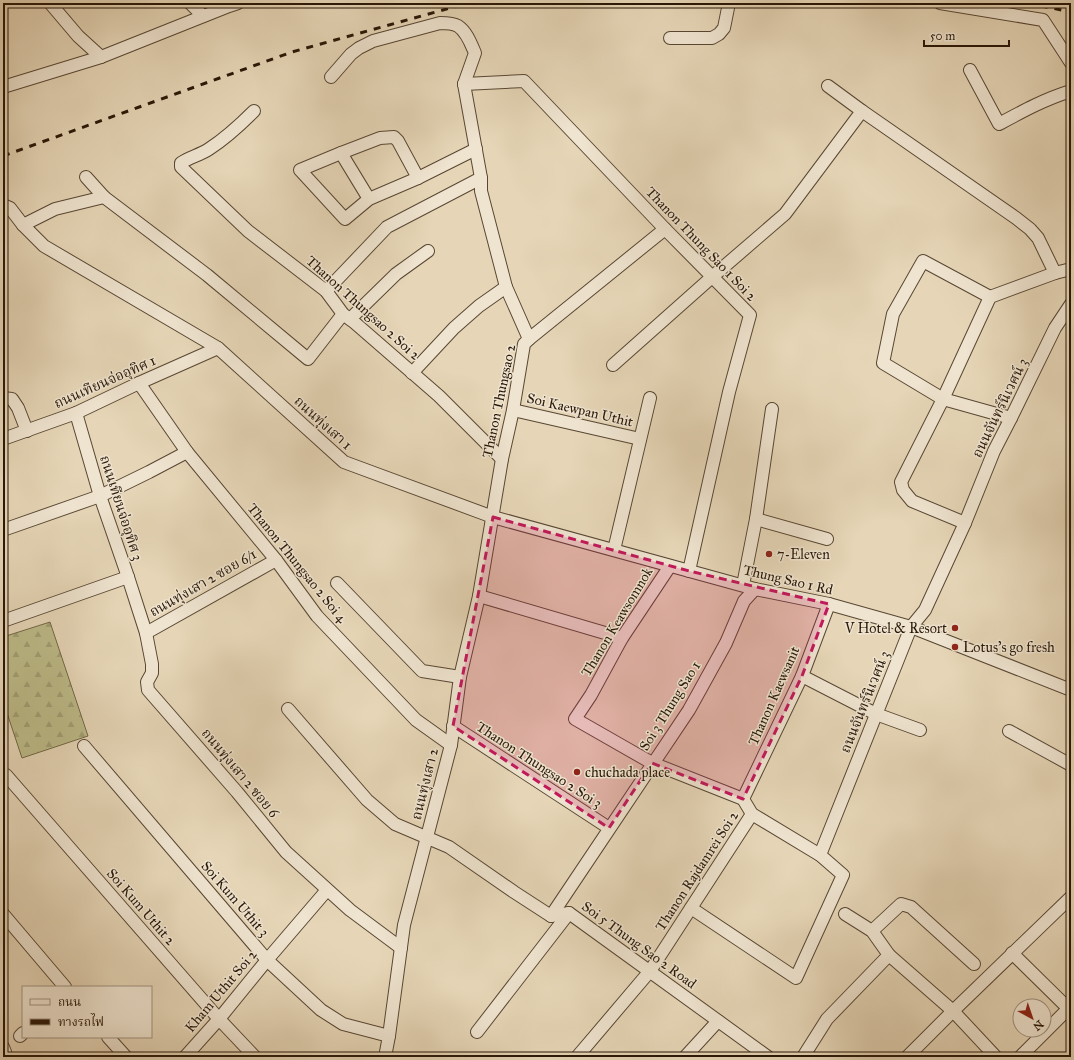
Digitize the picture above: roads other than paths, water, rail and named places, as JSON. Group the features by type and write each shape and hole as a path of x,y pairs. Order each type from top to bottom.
{"street":[{"path":"50,3 78,36 101,57"},
{"path":"190,3 203,16"},
{"path":"3,87 101,57 238,3"},
{"path":"670,38 712,38 719,34 724,28 729,3"},
{"path":"940,3 1043,20 1071,62"},
{"path":"330,77 351,54 373,41 440,23 450,23 458,25 464,32 471,42 475,53 464,84"},
{"path":"970,70 999,124 1040,102 1071,91"},
{"name":"Thanon Thung Sao 1 Soi 2","path":"464,84 524,81 665,229 750,315 729,392 689,571"},
{"name":"Thanon Thungsao 2","path":"464,84 481,178 481,191 506,287 529,339 524,344 502,459 493,518"},
{"path":"828,86 1030,229 1038,238 1055,273"},
{"path":"613,365 712,276 785,214 862,110"},
{"name":"Thanon Thungsao 2 Soi 2","path":"254,111 239,127 210,149 181,163 180,165 182,169 248,231 326,291 346,316 439,396 502,459"},
{"path":"418,178 398,141 394,137 380,138 300,170 345,219 369,199 418,178 476,149"},
{"path":"341,153 369,199"},
{"path":"86,177 104,197 207,275 308,359 346,316 396,274 428,251"},
{"path":"326,291 387,227 481,178"},
{"path":"23,225 55,209 104,197"},
{"name":"ถนนทุ่งเสา 1","path":"3,205 10,208 23,225 44,246 218,348 344,462 493,518"},
{"path":"529,339 665,229"},
{"path":"990,297 923,261 893,314 883,363 943,398 1011,418"},
{"path":"965,523 912,501 903,490 901,482 943,398 990,297 1055,273 1071,269"},
{"path":"412,372 454,328 479,306 506,287"},
{"name":"ถนนจันทร์นิเวศน์ 3","path":"820,855 911,627 925,610 965,523 994,451 1055,328 1071,304"},
{"name":"ถนนเทียนจ่ออุทิศ 1","path":"3,439 76,413 218,348"},
{"name":"Thanon Thungsao 2 Soi 4","path":"139,383 187,452 276,560 317,616 416,720 451,745"},
{"path":"3,398 12,399 18,408 27,431"},
{"path":"614,550 650,398"},
{"path":"743,585 756,519 772,409"},
{"name":"Soi Kaewpan Uthit","path":"512,410 640,439"},
{"name":"ถนนเทียนจ่ออุทิศ 3","path":"3,621 128,577 100,496 76,413"},
{"path":"3,530 100,496 187,452"},
{"name":"Thung Sao 1 Rd","path":"493,518 755,589 829,604 911,627 1071,690"},
{"name":"ถนนทุ่งเสา 2","path":"385,1057 404,925 451,745 460,677 479,596 493,518"},
{"path":"756,519 826,539"},
{"name":"ถนนทุ่งเสา 2 ซอย 6/1","path":"146,633 276,560"},
{"name":"Thanon Keawsomnok","path":"652,763 575,719 591,695 622,638 670,566"},
{"name":"ถนนทุ่งเสา 2 ซอย 6","path":"128,577 146,633 152,664 152,673 147,682 148,690 232,786 286,852 350,910 401,948"},
{"path":"337,583 422,671 460,677"},
{"name":"Soi 3 Thung Sao 1","path":"550,916 689,710 726,643 744,601 755,589"},
{"path":"479,596 622,638"},
{"name":"Thanon Kaewsanit","path":"743,799 802,676 829,604"},
{"path":"802,676 876,714 920,730"},
{"path":"288,709 367,800 395,824 450,847 550,916"},
{"name":"Thanon Thungsao 2 Soi 3","path":"453,726 609,828"},
{"path":"1009,731 1071,765"},
{"name":"Soi Kum Uthit 3","path":"84,746 267,960 321,1010 343,1024 389,1036"},
{"path":"652,763 743,799 752,814 820,855 843,875 796,978 691,908"},
{"name":"Soi Kum Uthit 2","path":"6,775 218,1019 255,1057"},
{"name":"Thanon Rajdamrei Soi 2","path":"577,1057 650,972 752,814"},
{"name":"Kham Uthit Soi 2","path":"185,1057 327,890"},
{"path":"907,1057 953,1010 1071,897"},
{"path":"872,932 901,904 911,906 974,964"},
{"path":"477,1032 569,913"},
{"name":"Soi 5 Thung Sao 2 Road","path":"550,916 569,913 718,1021 763,1056"},
{"path":"3,914 64,986"},
{"path":"845,914 872,932 889,955 953,1010 996,1057"},
{"path":"1012,953 1070,1009 1020,1057"},
{"path":"803,1057 827,1019 889,955"},
{"path":"685,1057 718,1021"},
{"path":"109,1038 126,1057"},
{"path":"3,1047 6,1057"}],"railway":[{"path":"3,156 292,52 468,3"},
{"path":"1027,3 1071,12"}],"place":[{"name":"7-Eleven","path":"769,554"},
{"name":"V Hotel & Resort","path":"955,628"},
{"name":"Lotus's go fresh","path":"955,647"},
{"name":"chuchada place","path":"577,772"}]}
